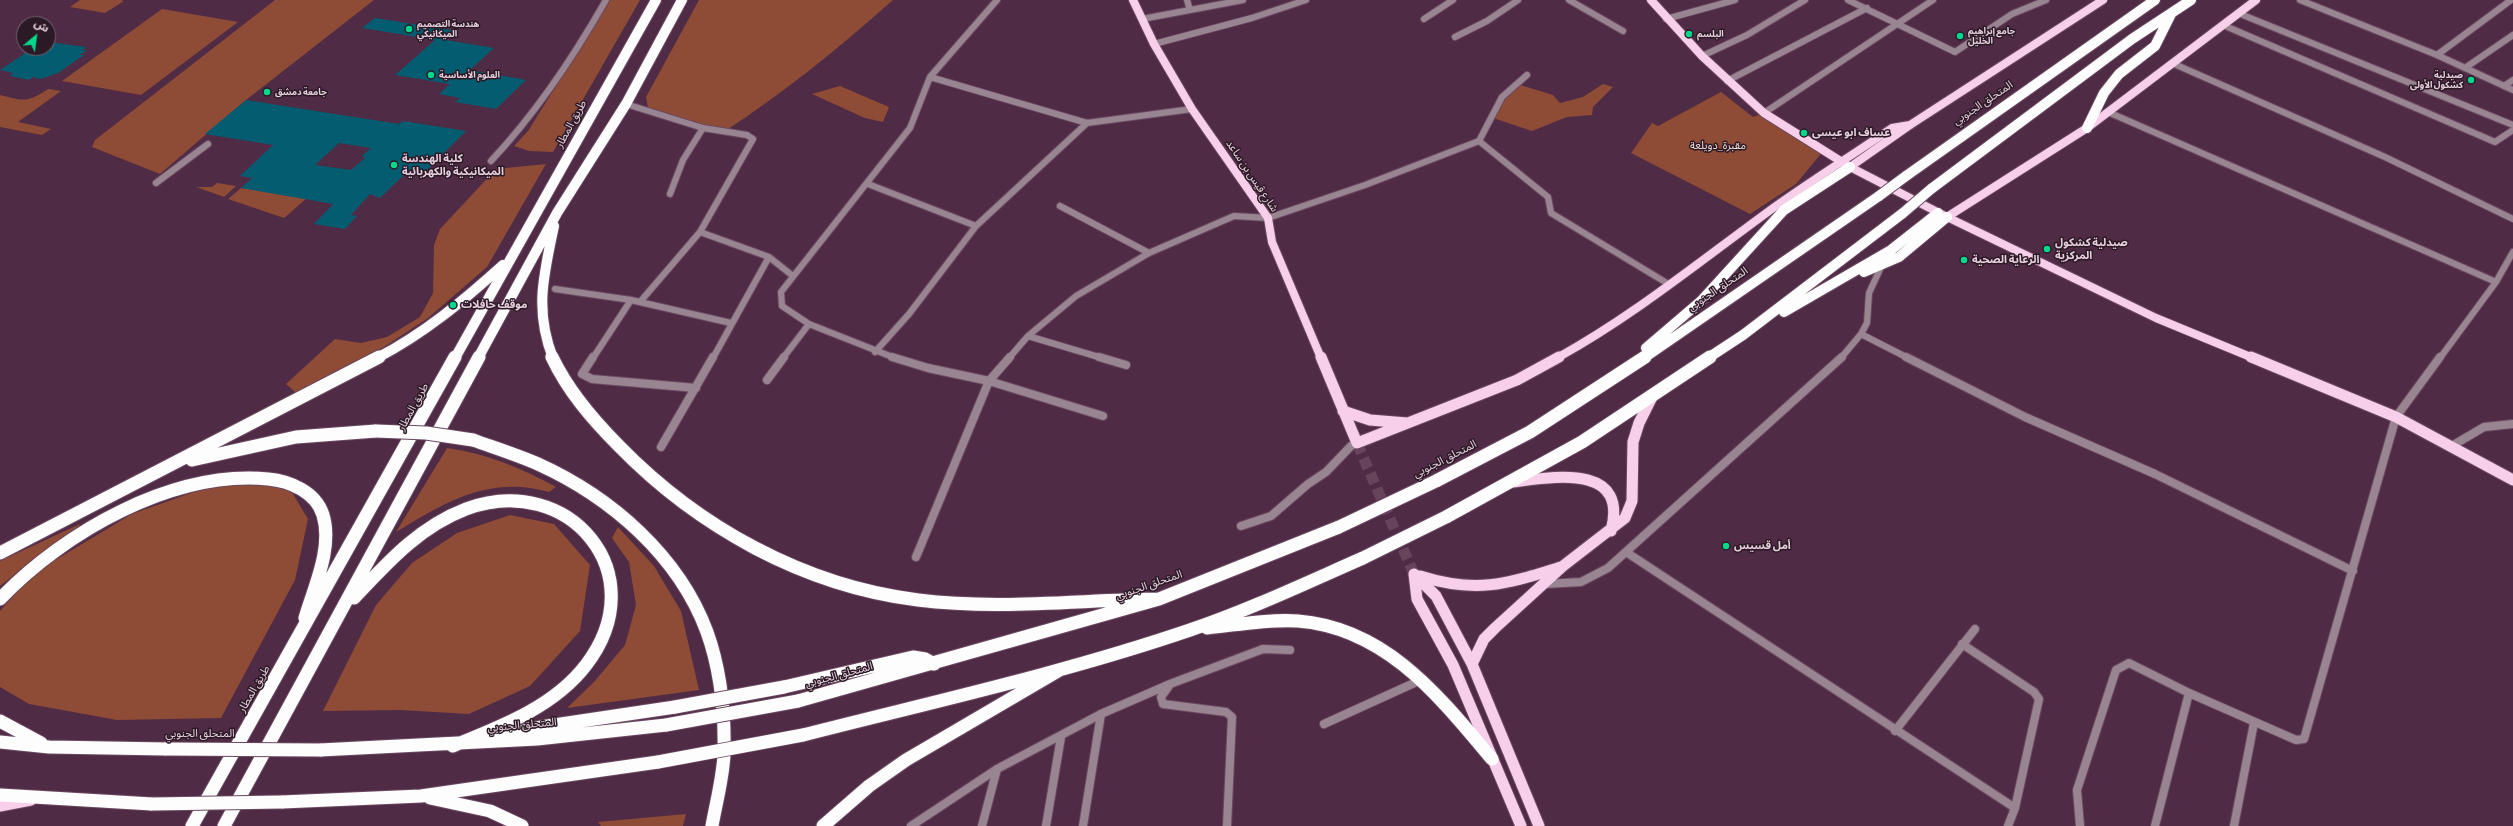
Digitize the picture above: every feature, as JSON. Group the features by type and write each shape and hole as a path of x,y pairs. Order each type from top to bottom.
{"highway":[{"name":"طريق المطار","path":"192,826 300,637 656,0"},
{"path":"224,826 557,213 626,104 682,0"},
{"name":"المتحلق الجنوبي","path":"0,742 50,747 320,750 453,746 613,732 666,725 798,702 1159,599 1339,527 1436,481 1530,432 1596,391 1880,196 2155,0"},
{"path":"0,795 152,804 282,802 421,796 658,762 803,735 1065,666 1190,630 1246,609 1363,558 1446,516 1582,442 1743,335 1903,213 1932,189 2172,12 2191,0"},
{"path":"2087,128 2104,93 2119,74 2155,46 2172,12"},
{"path":"1596,391 1701,301 1780,208 1847,165"},
{"path":"557,213 540,293 544,333 560,376 580,404 622,450 660,485 705,518 756,548 793,566 827,579 886,595 972,604 1159,599"},
{"path":"1743,335 1890,250 1942,215"},
{"path":"1835,283 1882,265 1911,247 1942,215"},
{"path":"0,553 367,364 412,338 473,294 516,251"},
{"path":"170,466 231,450 296,437 376,431 426,433 473,440 528,458 578,483 601,498 641,532 660,552 689,592 703,619 716,657 725,710 723,769 712,826"},
{"path":"0,599 43,559 82,534 122,512 166,494 209,481 236,477 261,477 287,482 298,487 315,500 323,516 325,525 321,560 300,637"},
{"path":"342,611 404,546 431,526 474,507 503,501 545,506 570,517 591,534 605,558 612,592 608,622 595,651 575,676 548,699 496,728 453,746"},
{"path":"1190,630 1281,621 1329,626 1352,632 1383,647 1423,679 1492,758"},
{"path":"485,743 530,729 675,707 784,686 913,657 925,659 934,664"},
{"path":"823,826 857,796 918,752 1029,692 1065,666"},
{"path":"0,721 15,731 50,747"},
{"path":"421,796 490,811 522,826"}],"main road":[{"name":"شارع قيس بن ساعد","path":"1133,0 1154,44 1192,109 1268,218 1272,242 1357,443"},
{"path":"1651,0 1666,19 1727,82 1764,113 1847,165 1942,215 2156,318 2396,417 2513,480"},
{"path":"1847,165 1892,128 1910,125 2103,0"},
{"path":"1942,215 2087,128 2256,0"},
{"path":"1357,443 1413,423 1517,380 1593,338 1780,208"},
{"path":"1472,664 1484,638 1563,566 1611,531 1625,518 1632,501 1633,442 1639,423 1654,394"},
{"path":"1343,411 1370,420 1413,423"},
{"path":"1508,482 1571,476 1593,481 1605,488 1614,501 1615,514 1611,531"},
{"path":"1414,574 1452,586 1482,588 1500,585 1563,566"},
{"path":"1414,574 1436,596 1472,664 1539,826"},
{"path":"1414,574 1417,599 1453,665 1521,826"},
{"path":"0,806 39,798"}],"street":[{"path":"491,161 516,136 582,42 606,0"},
{"path":"997,0 930,77 910,128 868,184 781,292 782,306 809,324 875,352 928,368 989,381 1103,416"},
{"path":"1187,0 1190,10"},
{"path":"1142,19 1243,0"},
{"path":"1154,44 1252,18 1306,0"},
{"path":"1424,19 1452,0"},
{"path":"1455,37 1487,21 1518,0"},
{"path":"1569,0 1623,31"},
{"path":"1666,19 1735,0"},
{"path":"1702,56 1747,35 1805,0"},
{"path":"1848,0 1955,52 2012,14 2046,0"},
{"path":"1764,113 1896,23 1933,0"},
{"path":"2300,0 2437,55 2513,90"},
{"path":"2437,55 2511,0"},
{"path":"1727,82 1867,8"},
{"path":"2238,13 2513,124"},
{"path":"2223,25 2495,142 2513,130"},
{"path":"2465,68 2513,35"},
{"path":"2172,63 2385,157 2513,218"},
{"path":"916,557 989,381 1028,336 1076,296 1149,253 1234,216 1268,218 1365,185 1478,141 1493,118 1502,97 1527,75"},
{"path":"930,77 1087,123 1192,109"},
{"path":"2504,86 2513,80"},
{"path":"626,104 703,128 742,134 753,139 700,232 640,302"},
{"path":"2108,112 2496,282"},
{"path":"875,352 909,314 976,226 1087,123"},
{"path":"670,194 683,160 703,128"},
{"path":"1478,141 1548,197 1551,213 1670,285"},
{"path":"156,183 208,144"},
{"path":"868,184 976,226"},
{"path":"1060,206 1149,253"},
{"path":"700,232 769,257 793,276"},
{"path":"2080,826 2077,790 2116,670 2129,663 2254,723 2296,740 2304,740 2396,417 2496,282 2513,252"},
{"path":"661,447 696,388 731,322 769,257"},
{"path":"1545,584 1581,582 1608,568 1834,366 1862,334 1868,316 1869,293 1882,265"},
{"path":"555,289 631,300 731,322"},
{"path":"631,300 582,374 592,379 696,388"},
{"path":"767,380 809,324"},
{"path":"1862,334 2025,417 2155,474 2353,570"},
{"path":"1028,336 1126,365"},
{"path":"2450,446 2484,426 2513,424"},
{"path":"1241,526 1271,516 1308,484 1326,472 1357,443"},
{"path":"1626,552 1895,731 2014,808"},
{"path":"1895,731 1975,629"},
{"path":"1962,644 2034,692 2040,699 2014,808 2008,826"},
{"path":"911,826 997,769 1101,714 1170,684 1263,649 1290,650"},
{"path":"1324,724 1423,679"},
{"path":"1170,684 1161,694 1160,699 1163,704 1180,708 1226,712 1232,716 1227,826"},
{"path":"2155,826 2189,693"},
{"path":"1083,826 1101,714"},
{"path":"2234,826 2254,723"},
{"path":"1046,826 1061,736"},
{"path":"982,826 997,769"}],"green space":[{"path":"80,0 124,1 105,13 70,7"},
{"path":"275,0 374,0 246,100 160,174 92,147 95,140"},
{"path":"610,0 640,0 553,152 529,151 514,146 528,131"},
{"path":"699,0 893,0 811,69 769,101 725,131 648,108 646,97"},
{"path":"162,9 238,22 141,95 62,81"},
{"path":"1517,84 1553,95 1560,103 1583,97 1603,84 1613,87 1593,107 1592,115 1567,117 1532,131 1493,118 1502,97"},
{"path":"840,86 889,107 883,122 865,118 812,94"},
{"path":"48,89 61,91 18,122 51,129 42,135 0,127 0,95 25,100 35,97"},
{"name":"مقبرة_دويلعة","path":"1721,92 1753,117 1764,113 1824,150 1796,184 1750,214 1631,153 1652,123 1658,126"},
{"path":"546,164 487,267 428,318 384,347 296,393 286,384 335,339 361,343 387,337 420,317 433,293 434,245 440,229 496,169"},
{"path":"217,183 236,186 224,197 196,187 212,187"},
{"path":"241,188 307,198 284,218 228,199"},
{"path":"447,448 476,454 503,462 556,487 549,492 527,488 507,487 487,489 469,494 433,511 396,532"},
{"path":"244,478 290,489 308,519 295,580 221,718 117,720 29,704 0,687 0,611 32,574 132,514 222,482"},
{"path":"510,515 554,524 590,565 580,631 530,686 469,714 400,710 323,711 376,605 412,563 457,533"},
{"path":"80,524 79,528 58,541 0,586 0,561"},
{"path":"618,527 654,566 681,611 699,690 567,708 594,682 625,645 636,605 629,562 612,538"},
{"path":"686,814 683,826 601,826 598,822"}],"building":[{"name":"العلوم الأساسية","path":"375,18 457,31 446,40 494,48 470,70 526,80 496,109 455,102 460,98 439,94 450,84 395,75 435,40 362,28"},
{"path":"56,43 86,47 83,50 87,50 80,55 84,55 58,73 41,79 33,77 29,80 10,76 13,73 0,70 21,56 56,56"},
{"name":"كلية الهندسة الميكانيكية والكهربائية","path":"246,100 399,124 403,121 466,131 424,173 406,173 380,198 370,194 351,215 357,216 345,229 314,224 333,204 241,188 252,178 240,176 273,145 205,134","holes":["339,143 371,148 362,156 365,158 351,170 315,165"]}],"tunnel":[{"path":"1357,443 1414,574"}],"place":[{"name":"هندسة التصميم الميكانيكي","path":"409,29"},
{"name":"البلسم","path":"1689,34"},
{"name":"جامع إبراهيم الخليل","path":"1960,36"},
{"name":"العلوم الأساسية","path":"431,75"},
{"name":"صيدلية كشكول الأولى","path":"2471,80"},
{"name":"جامعة دمشق","path":"267,92"},
{"name":"عساف ابو عيسى","path":"1804,133"},
{"name":"كلية الهندسة الميكانيكية والكهربائية","path":"394,165"},
{"name":"صيدلية كشكول المركزية","path":"2047,249"},
{"name":"الرعاية الصحية","path":"1964,260"},
{"name":"موقف حافلات","path":"453,305"},
{"name":"أمل قسيس","path":"1726,546"}]}
